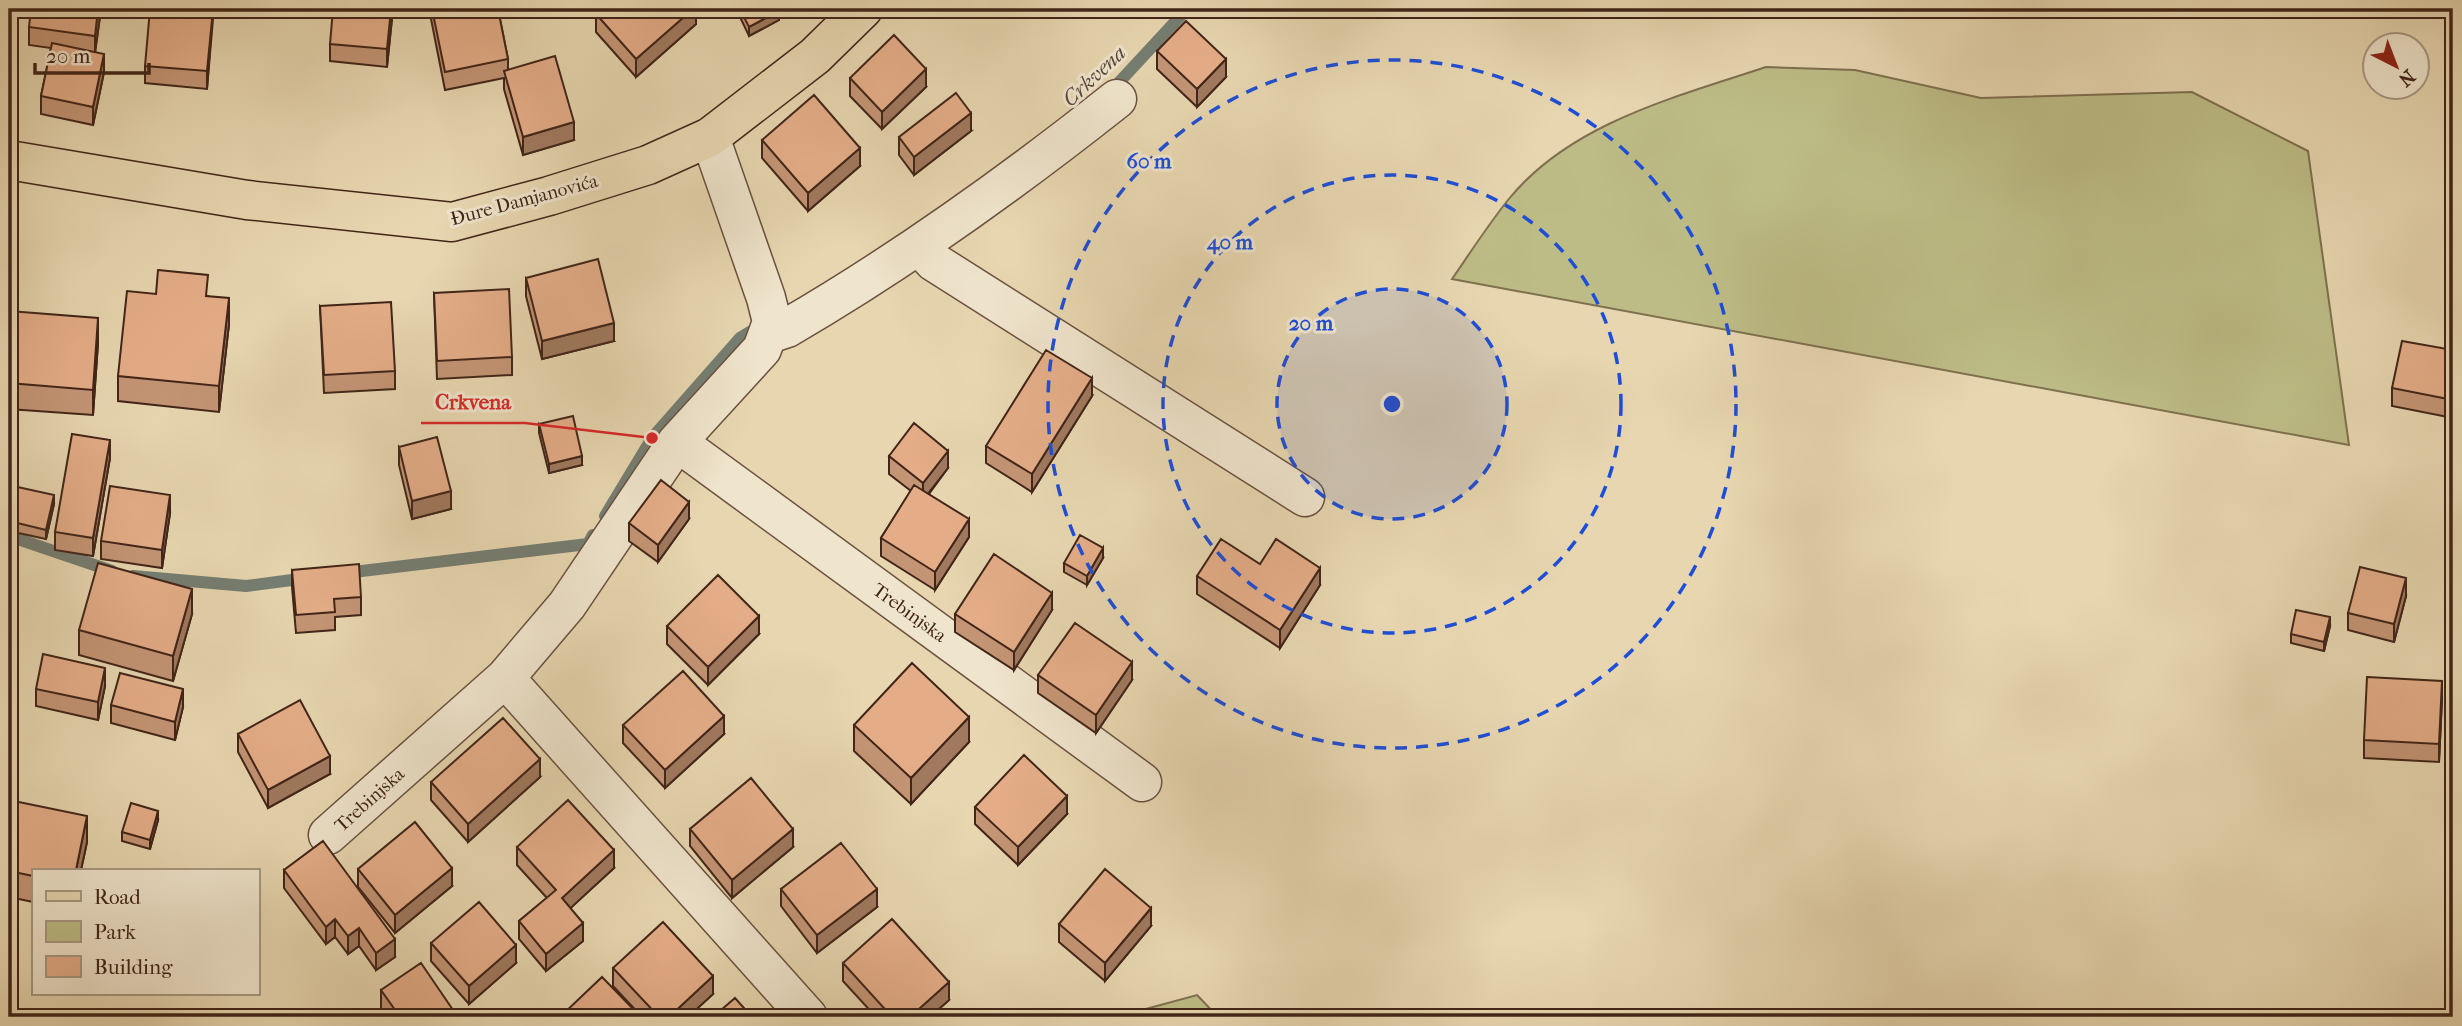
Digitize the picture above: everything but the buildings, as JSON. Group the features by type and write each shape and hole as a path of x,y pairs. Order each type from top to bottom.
{"main road":[{"name":"Đure Damjanovića","path":"9,160 247,200 452,222 549,196 648,165 710,137 815,56 863,9"}],"street":[{"path":"710,137 769,318 788,328 920,247 1018,177 1118,99"},
{"path":"920,247 934,262 1305,497"},
{"name":"Trebinjska","path":"328,835 505,678 567,605 677,442 762,349 769,318"},
{"name":"Trebinjska","path":"677,442 1142,782"},
{"path":"505,678 807,1017"}],"green space":[{"path":"1766,67 1855,70 1981,98 2192,92 2308,151 2349,445 1452,279 1508,200 1533,173 1562,151 1626,116"},
{"path":"1197,995 1218,1017 1116,1017"}],"waterway":[{"name":"Crkvena","path":"1111,91 1187,9"},
{"name":"Crkvena","path":"605,516 652,438 740,338 760,326"},
{"name":"Crkvena","path":"345,573 588,544 593,535"},
{"name":"Crkvena","path":"9,536 112,571"},
{"name":"Crkvena","path":"133,576 246,586 307,578"}],"place":[{"name":"Crkvena","path":"652,438"}]}
